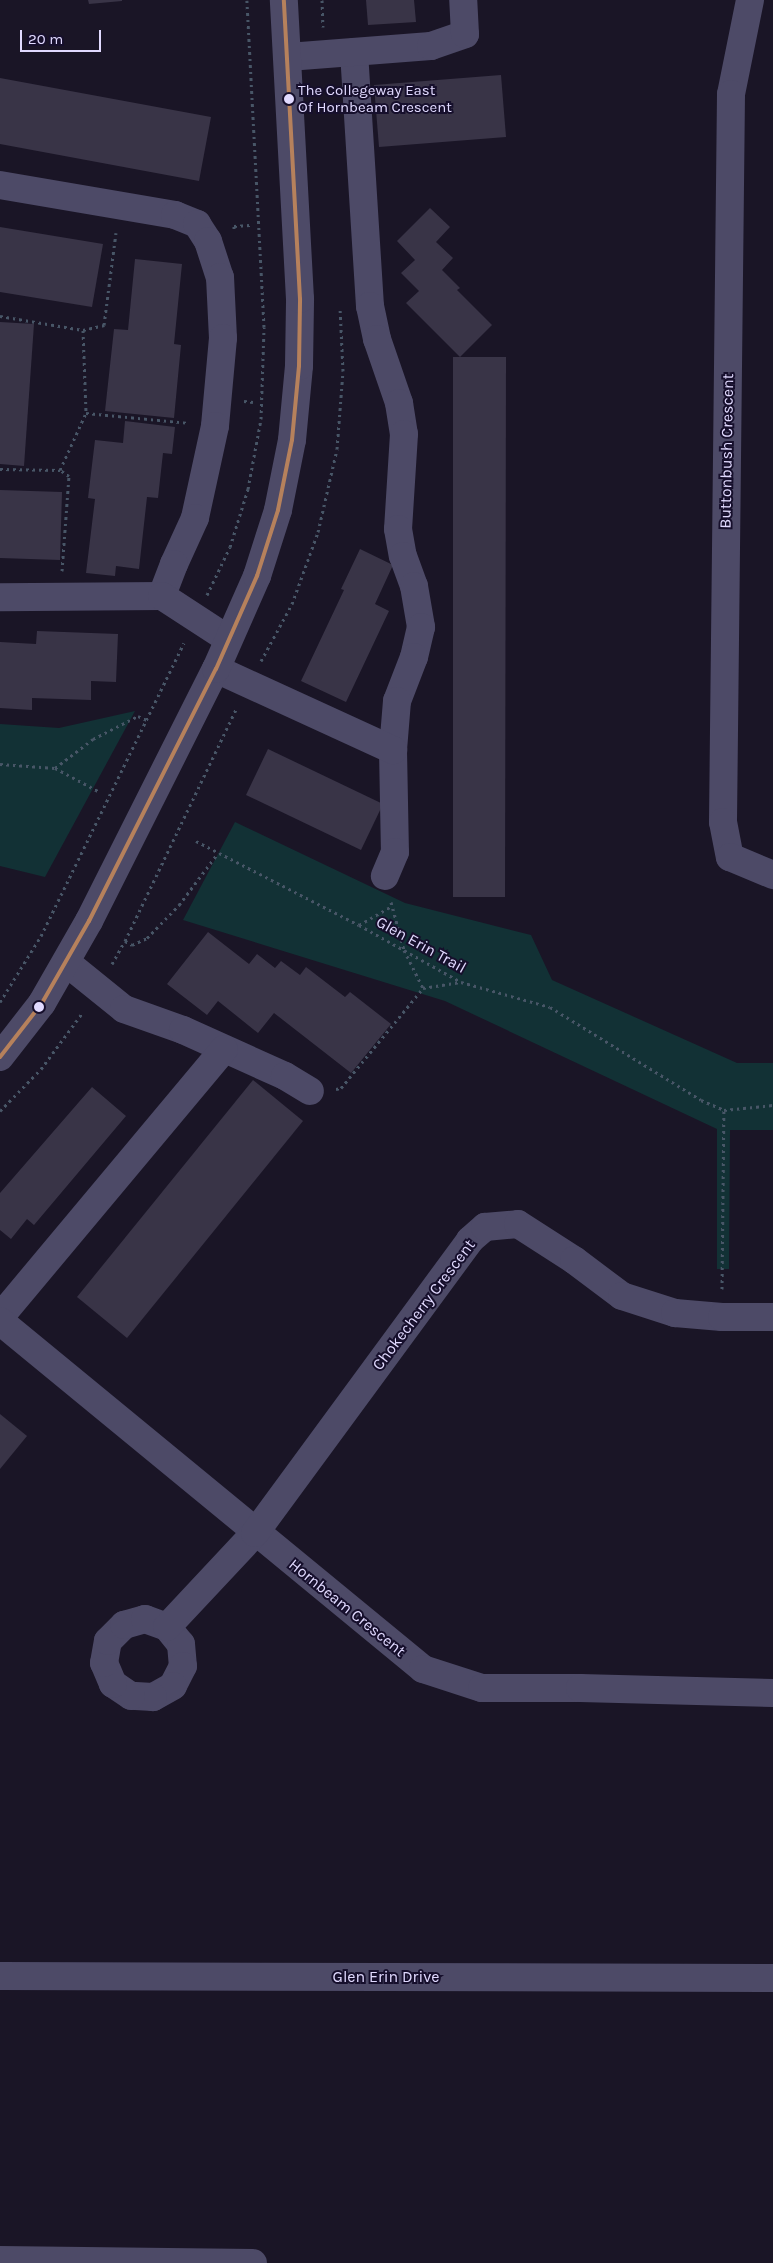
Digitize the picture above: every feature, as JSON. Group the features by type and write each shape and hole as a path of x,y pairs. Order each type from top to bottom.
{"street":[{"path":"0,1057 42,1003 66,963 216,669 256,576 278,510 292,431 299,366 300,299 284,0"},
{"path":"288,57 431,46 465,34 463,0"},
{"name":"Buttonbush Crescent","path":"750,0 731,94 723,822 730,857 773,875"},
{"path":"354,52 370,306 377,339 399,403 404,434 398,530 403,556 414,586 421,627 414,657 397,701 393,750 395,852 385,876"},
{"path":"0,185 175,215 197,224 208,240 220,278 223,338 215,426 195,518 162,596"},
{"path":"0,596 162,596 228,639"},
{"path":"216,669 393,750"},
{"path":"66,963 124,1009 183,1030 285,1076 310,1091"},
{"path":"0,1319 224,1049"},
{"name":"Chokecherry Crescent","path":"167,1626 255,1533 470,1240 485,1227 518,1224 574,1260 622,1296 676,1313 722,1317 773,1317"},
{"name":"Hornbeam Crescent","path":"0,1319 255,1533 423,1669 482,1688 580,1688 773,1693"},
{"name":"Glen Erin Drive","path":"0,1976 773,1978"},
{"path":"0,2260 253,2263"}],"path":[{"path":"0,316 83,330 104,325 119,205"},
{"path":"60,470 86,413 83,330"},
{"path":"86,413 215,426"},
{"path":"0,469 60,470 69,476 61,596"},
{"path":"55,768 92,739 138,716 148,720"},
{"path":"0,764 55,768 98,790"},
{"name":"Glen Erin Trail","path":"196,841 359,925 461,982 550,1007 701,1100 724,1110 773,1105"},
{"path":"125,941 132,946 147,938 179,905 218,853"},
{"path":"359,925 392,906 404,950 424,988"},
{"path":"310,1091 342,1088 424,988 461,982"},
{"path":"722,1317 724,1110"}],"green space":[{"path":"135,711 45,877 0,866 0,724 59,728"},
{"path":"235,822 405,903 531,935 552,980 737,1063 773,1063 773,1130 730,1130 729,1269 717,1269 717,1129 445,1001 183,920"}],"building":[{"path":"88,0 122,0 122,1 89,4"},
{"path":"366,0 414,0 416,22 368,25"},
{"path":"501,75 506,137 379,147 374,85"},
{"path":"0,78 211,117 199,181 0,144"},
{"path":"430,208 450,227 436,242 453,258 442,270 460,288 457,290 492,325 460,357 406,303 419,291 401,273 415,260 397,241"},
{"path":"0,227 103,244 92,307 0,292"},
{"path":"135,259 182,264 174,344 181,345 174,418 105,411 114,329 128,330"},
{"path":"0,322 34,324 24,466 0,464"},
{"path":"453,357 506,357 505,897 453,897"},
{"path":"125,421 175,427 172,454 163,453 158,498 147,497 139,569 116,566 115,576 86,573 95,499 88,498 95,440 123,443"},
{"path":"0,490 62,492 60,560 0,558"},
{"path":"360,549 393,565 375,604 389,611 346,702 301,681 344,590 341,589"},
{"path":"37,631 118,634 116,682 91,681 91,700 32,698 32,710 0,708 0,642 36,644"},
{"path":"268,749 383,804 361,850 246,795"},
{"path":"208,932 249,964 257,954 275,968 281,961 300,975 306,967 345,997 350,992 391,1024 351,1073 274,1013 258,1033 218,1001 207,1015 167,984"},
{"path":"253,1080 303,1121 127,1338 77,1297"},
{"path":"92,1087 126,1116 34,1225 27,1219 11,1239 0,1230 0,1193"},
{"path":"0,1414 27,1436 0,1469"}],"transit line":[{"path":"0,1057 42,1003 89,921 216,669 257,576 278,510 292,440 299,366 300,299 284,0"}],"place":[{"name":"The Collegeway East Of Hornbeam Crescent","path":"289,99"}]}
